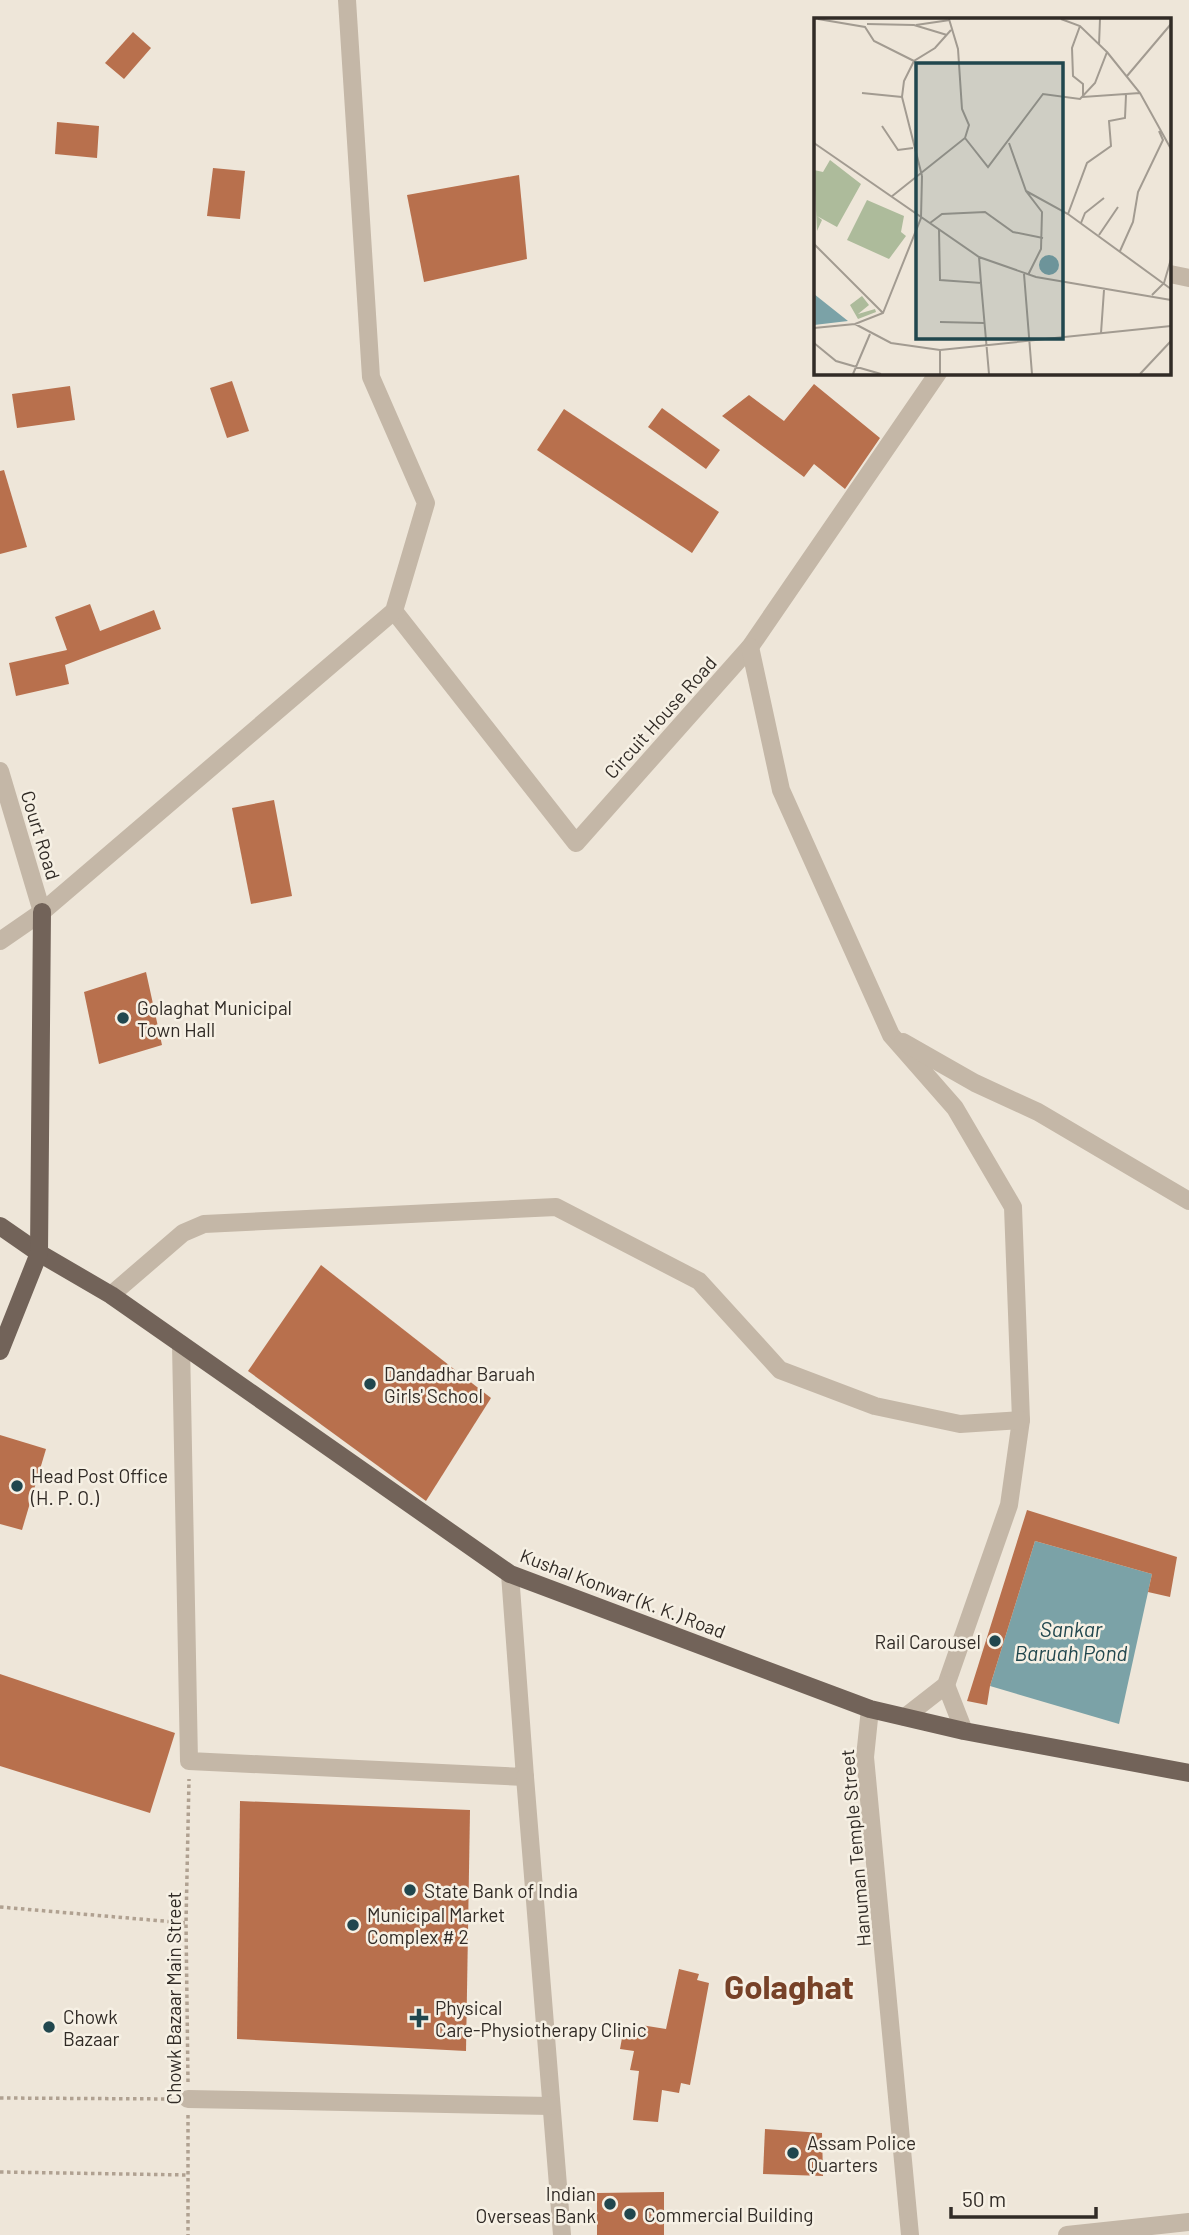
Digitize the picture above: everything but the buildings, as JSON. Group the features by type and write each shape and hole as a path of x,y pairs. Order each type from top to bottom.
{"main road":[{"path":"0,1351 39,1253 42,912"},
{"name":"Kushal Konwar (K. K.) Road","path":"0,1226 39,1253 111,1295 510,1574 870,1709 964,1731 1189,1773"}],"street":[{"path":"0,941 42,912 394,611 426,503 370,377 347,0"},
{"name":"Circuit House Road","path":"394,611 576,843 750,647 938,374"},
{"path":"750,647 781,790 891,1035 955,1108 1013,1207 1021,1420 1009,1506 946,1685 905,1717"},
{"name":"Court Road","path":"0,771 42,912"},
{"path":"891,1035 975,1083 1038,1112 1189,1201"},
{"path":"111,1295 183,1233 204,1224 556,1207 699,1281 780,1370 875,1406 948,1422 960,1424 1021,1420"},
{"path":"181,1345 189,1760 525,1777"},
{"path":"510,1574 562,2235"},
{"path":"946,1685 964,1731"},
{"name":"Hanuman Temple Street","path":"870,1709 865,1757 910,2235"},
{"path":"188,2099 551,2106"},
{"path":"1067,2235 1189,2222"}],"path":[{"name":"Chowk Bazaar Main Street","path":"188,2235 186,1923 189,1760"},
{"path":"0,1907 186,1923"},
{"path":"0,2098 188,2099"},
{"path":"0,2172 188,2175"}],"water":[{"name":"Sankar Baruah Pond","path":"1035,1541 1152,1574 1119,1724 990,1686"}],"place":[{"name":"Golaghat Municipal Town Hall","path":"123,1018"},
{"name":"Dandadhar Baruah Girls' School","path":"370,1384"},
{"name":"Head Post Office (H. P. O.)","path":"17,1486"},
{"name":"Rail Carousel","path":"995,1641"},
{"name":"State Bank of India","path":"410,1890"},
{"name":"Municipal Market Complex # 2","path":"353,1925"},
{"name":"Physical Care-Physiotherapy Clinic","path":"419,2018"},
{"name":"Chowk Bazaar","path":"49,2027"},
{"name":"Assam Police Quarters","path":"793,2153"},
{"name":"Indian Overseas Bank","path":"610,2204"},
{"name":"Commercial Building","path":"630,2214"}],"district":[{"name":"Golaghat","path":"789,1986"}]}
